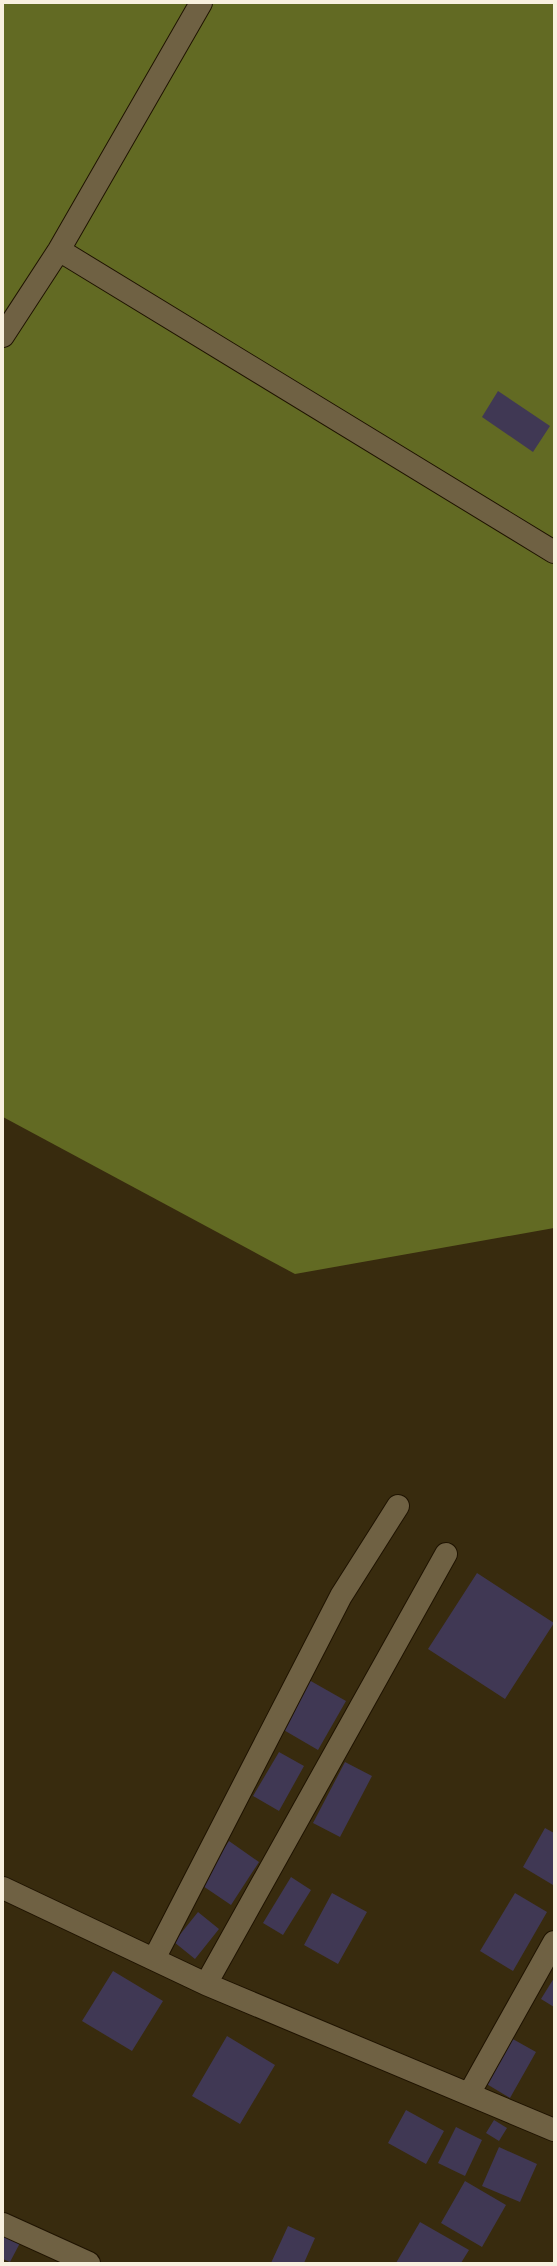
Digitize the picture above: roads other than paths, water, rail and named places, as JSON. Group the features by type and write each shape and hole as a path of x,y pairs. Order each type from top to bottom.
{"street":[{"path":"3,336 59,250 201,3"},
{"path":"59,250 554,552"},
{"path":"154,1959 341,1596 398,1506"},
{"path":"206,1984 446,1554"},
{"path":"3,1888 206,1984 554,2130"},
{"path":"469,2094 554,1942"},
{"path":"3,2224 89,2263"}]}
